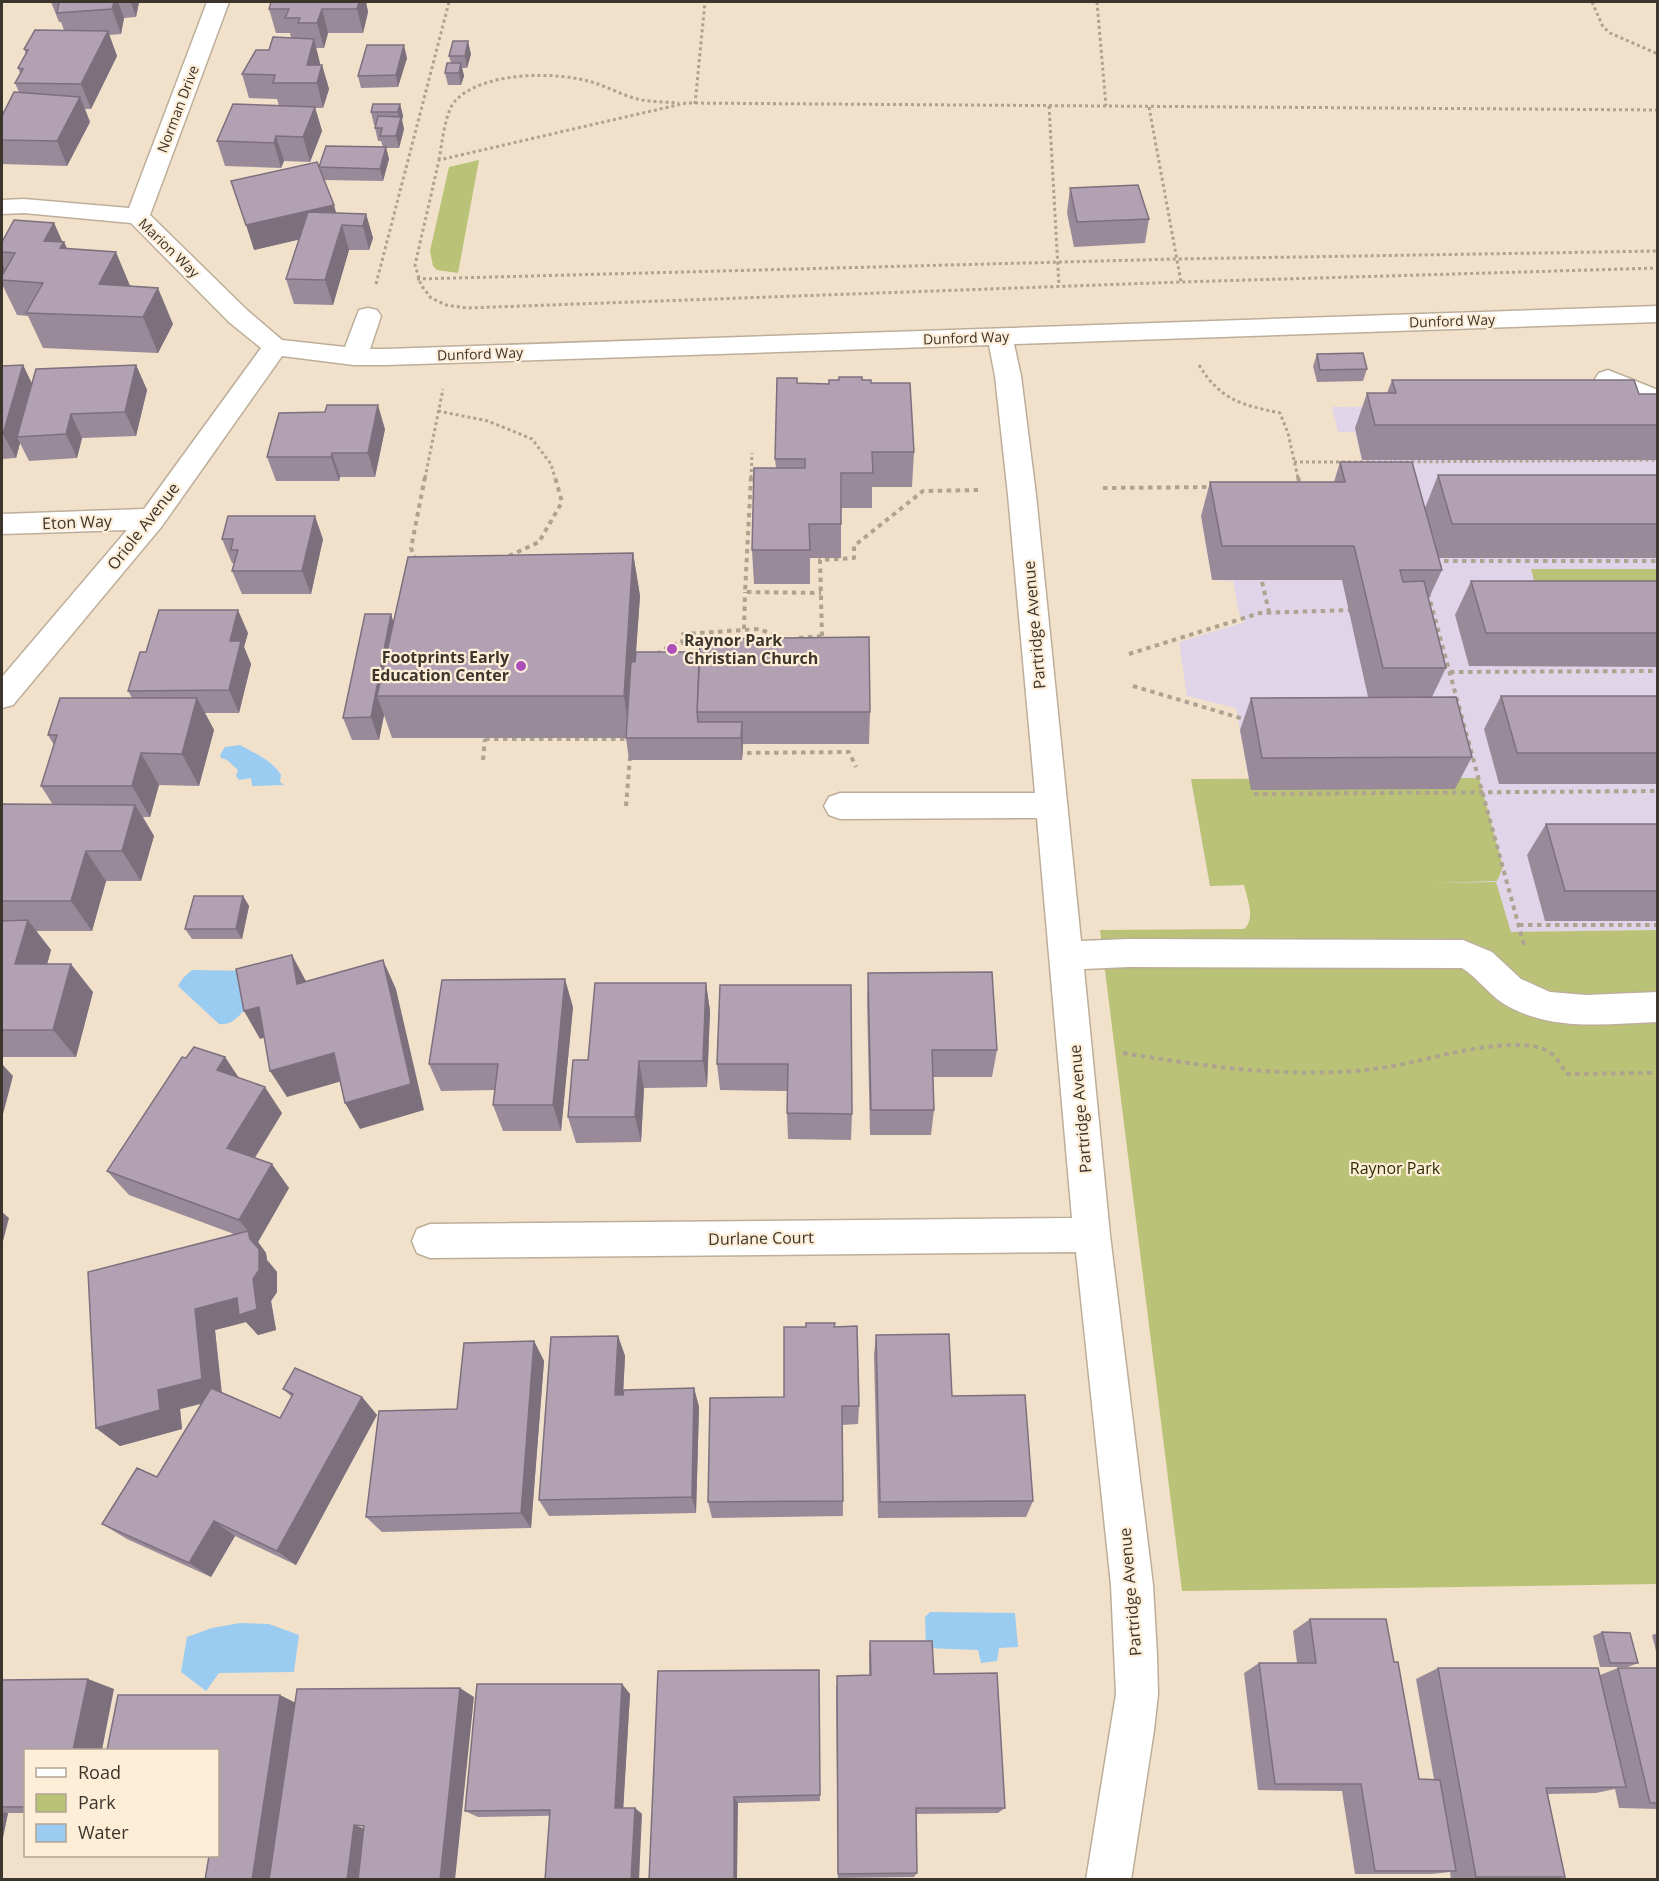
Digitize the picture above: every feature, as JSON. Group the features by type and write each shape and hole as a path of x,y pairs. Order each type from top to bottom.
{"street":[{"name":"Norman Drive","path":"138,216 218,2"},
{"name":"Marion Way","path":"2,207 24,206 138,216 238,316 275,347"},
{"name":"Dunford Way","path":"275,347 354,357 1658,314"},
{"path":"354,357 368,316"},
{"name":"Partridge Avenue","path":"1000,337 1008,376 1022,495 1092,1235 1132,1585 1137,1694 1108,1880"},
{"name":"Oriole Avenue","path":"2,697 152,519 275,347"},
{"path":"1608,379 1658,400"},
{"name":"Eton Way","path":"2,524 152,519"},
{"path":"840,806 1052,805"},
{"path":"1066,956 1128,953 1463,954 1478,958 1507,988 1539,1003 1562,1009 1658,1007"},
{"name":"Durlane Court","path":"430,1241 1092,1235"}],"path":[{"path":"368,316 449,2"},
{"path":"695,104 705,2"},
{"path":"1097,2 1106,106"},
{"path":"1592,2 1603,27 1610,33 1658,54"},
{"path":"1658,110 686,104 641,100 593,82 560,76 503,79 477,87 456,99 449,112 415,265 417,279 429,296 444,307 467,308 1059,286 1658,268"},
{"path":"439,160 686,104"},
{"path":"1049,106 1059,286"},
{"path":"1149,106 1181,282"},
{"path":"417,279 1177,259 1658,251"},
{"path":"1198,362 1221,394 1239,405 1280,413 1300,487"},
{"path":"417,563 411,548 444,382"},
{"path":"438,411 488,421 532,439 551,464 562,502 539,542 503,559"},
{"path":"744,629 752,453"},
{"path":"1294,462 1658,460"},
{"path":"1392,462 1395,470"},
{"path":"1103,488 1220,487"},
{"path":"1289,487 1311,487"},
{"path":"822,647 820,560 854,558 854,546 923,491 978,490"},
{"path":"1431,561 1658,561"},
{"path":"1262,582 1269,612"},
{"path":"1427,590 1539,1003"},
{"path":"745,592 821,593"},
{"path":"1421,609 1432,608"},
{"path":"1129,654 1260,613 1362,610"},
{"path":"682,644 683,634 744,629 759,629 788,639 822,636"},
{"path":"783,643 788,639"},
{"path":"655,658 662,649 682,644 709,647"},
{"path":"1450,672 1658,671"},
{"path":"1133,686 1257,723"},
{"path":"630,746 632,728"},
{"path":"1453,728 1465,728"},
{"path":"483,760 486,732"},
{"path":"485,739 631,739"},
{"path":"734,753 849,752 859,773"},
{"path":"626,806 630,753"},
{"path":"1254,794 1658,791"},
{"path":"1519,925 1658,925"},
{"path":"1123,1053 1274,1075 1319,1075 1369,1070 1500,1048 1530,1046 1550,1051 1558,1058 1566,1074 1658,1073"}],"shaded area":[{"path":"1554,404 1658,410 1657,930 1510,932 1244,885 1210,886 1191,779 1249,779 1236,708 1187,696 1179,642 1245,622 1239,614 1233,581 1212,580 1201,516 1224,517 1375,491 1367,460 1362,460 1355,432 1338,432 1332,407"}],"green space":[{"path":"479,160 458,273 437,270 433,266 430,251 449,167"},
{"path":"1531,569 1657,569 1657,615 1543,615"},
{"name":"Raynor Park","path":"1479,778 1503,867 1497,881 1436,883 1496,882 1511,932 1657,930 1657,1584 1182,1591 1100,930 1244,929 1248,925 1250,908 1244,885 1210,886 1191,779"}],"water":[{"path":"240,745 273,765 281,775 280,782 284,785 252,786 251,778 239,780 236,776 238,770 220,755 225,747"},
{"path":"192,970 258,971 260,982 239,1016 226,1024 219,1024 178,986"},
{"path":"930,1612 1015,1613 1018,1647 999,1648 997,1661 981,1663 978,1650 926,1648 925,1617"},
{"path":"240,1623 269,1624 299,1635 294,1672 219,1673 206,1691 181,1672 187,1637 212,1628"}],"building":[{"path":"59,2 114,2 112,9 57,13"},
{"path":"271,2 359,2 357,9 322,9 317,23 298,23 300,18 285,18 289,9 269,9"},
{"path":"35,30 108,31 81,84 15,83 23,69 18,68 28,50 24,49"},
{"path":"273,37 314,39 307,65 322,65 317,83 273,83 275,75 242,74 256,50 269,50"},
{"path":"453,41 468,41 465,56 449,56"},
{"path":"367,45 404,45 396,75 358,76"},
{"path":"447,63 461,63 459,73 445,73"},
{"path":"14,92 80,97 57,141 2,140 2,116"},
{"path":"233,104 315,107 303,137 276,136 274,143 217,141"},
{"path":"373,104 400,104 398,112 371,112"},
{"path":"378,116 401,117 396,136 380,136 382,128 375,128"},
{"path":"326,146 386,147 380,169 319,167"},
{"path":"317,162 334,205 246,225 231,181"},
{"path":"1138,185 1149,219 1077,222 1070,188"},
{"path":"308,212 366,214 363,226 342,225 325,280 286,279"},
{"path":"14,220 54,223 44,241 64,242 60,248 116,252 99,284 158,288 143,317 26,313 43,283 2,280 15,253 2,252 2,242"},
{"path":"1363,353 1367,369 1320,370 1317,354"},
{"path":"23,365 3,434 2,434 2,366"},
{"path":"136,365 125,412 71,414 66,434 17,437 36,369"},
{"path":"839,377 862,377 862,380 871,380 871,383 910,383 914,452 872,452 873,473 841,473 841,524 809,524 810,550 752,550 754,468 805,468 805,459 775,459 777,378 797,378 797,383 829,384 829,380 839,380"},
{"path":"1392,380 1634,380 1639,394 1658,394 1658,425 1375,425 1367,393 1396,393"},
{"path":"327,405 378,405 368,453 332,453 331,457 267,457 279,413 325,412"},
{"path":"1340,462 1412,462 1442,570 1400,570 1403,582 1424,581 1446,668 1383,668 1354,546 1222,546 1210,482 1345,482"},
{"path":"1438,475 1658,475 1658,524 1452,524"},
{"path":"228,516 315,516 302,571 232,571 238,550 231,550 233,539 222,539"},
{"name":"Footprints Early Education Center","path":"633,553 624,696 377,696 408,557"},
{"path":"1471,581 1658,581 1658,633 1486,633"},
{"path":"159,610 238,610 230,641 241,641 229,690 128,691 140,652 146,652"},
{"path":"365,614 391,614 371,717 343,718"},
{"path":"869,637 870,712 697,712 700,639"},
{"path":"636,652 700,652 698,722 742,722 741,738 626,738 631,662 635,662"},
{"path":"1501,696 1658,696 1658,753 1517,753"},
{"path":"1456,697 1472,757 1262,758 1251,698"},
{"path":"60,698 197,698 182,754 141,753 132,786 41,786 57,735 48,735"},
{"path":"2,804 135,805 122,851 86,851 71,901 2,901"},
{"path":"1546,824 1658,824 1658,891 1565,891"},
{"path":"194,896 243,896 236,929 185,929"},
{"path":"28,920 15,964 71,964 53,1030 2,1030 2,921"},
{"path":"292,955 297,984 383,960 411,1084 345,1103 334,1053 270,1071 259,1007 244,1011 236,969"},
{"path":"992,972 997,1050 932,1050 934,1110 871,1110 868,973"},
{"path":"565,979 553,1105 493,1105 498,1064 429,1064 442,980"},
{"path":"595,983 706,983 703,1061 639,1061 635,1117 568,1117 573,1060 588,1060"},
{"path":"720,985 851,985 852,1114 787,1113 788,1064 717,1064"},
{"path":"194,1047 225,1057 217,1070 265,1087 227,1148 272,1164 239,1220 107,1171 182,1057 186,1058"},
{"path":"248,1231 250,1239 259,1249 259,1270 253,1279 257,1309 239,1315 237,1298 195,1309 202,1379 158,1390 160,1410 96,1428 88,1272"},
{"path":"806,1323 835,1323 834,1327 857,1326 859,1406 842,1406 843,1501 708,1502 710,1398 784,1397 784,1327 806,1327"},
{"path":"949,1334 952,1396 1025,1395 1033,1501 880,1502 876,1335"},
{"path":"618,1336 615,1395 623,1395 624,1390 694,1388 692,1497 539,1500 551,1337"},
{"path":"534,1341 521,1513 366,1517 379,1411 457,1409 464,1343"},
{"path":"295,1368 362,1397 277,1551 214,1521 189,1563 102,1524 137,1468 157,1477 211,1388 280,1418 293,1394 283,1389"},
{"path":"1310,1619 1386,1619 1394,1662 1398,1662 1419,1779 1440,1780 1456,1871 1375,1871 1361,1784 1275,1784 1259,1663 1316,1663"},
{"path":"1602,1632 1630,1633 1638,1663 1610,1663"},
{"path":"870,1641 932,1641 934,1674 997,1673 1005,1808 916,1808 917,1873 838,1874 837,1676 871,1675"},
{"path":"1438,1668 1598,1668 1626,1787 1546,1788 1565,1877 1476,1877"},
{"path":"1618,1668 1658,1668 1658,1803 1650,1803"},
{"path":"819,1670 820,1795 734,1797 734,1880 649,1880 658,1671"},
{"path":"88,1679 73,1749 24,1749 24,1807 2,1807 2,1680"},
{"path":"477,1684 622,1684 615,1808 635,1808 631,1880 545,1880 550,1810 465,1811"},
{"path":"460,1688 440,1880 358,1880 364,1826 354,1825 347,1880 269,1880 297,1689"},
{"path":"118,1695 280,1695 252,1880 205,1880 209,1857 219,1857 219,1749 107,1749"}],"place":[{"name":"Raynor Park Christian Church","path":"672,649"},
{"name":"Footprints Early Education Center","path":"521,666"}]}
